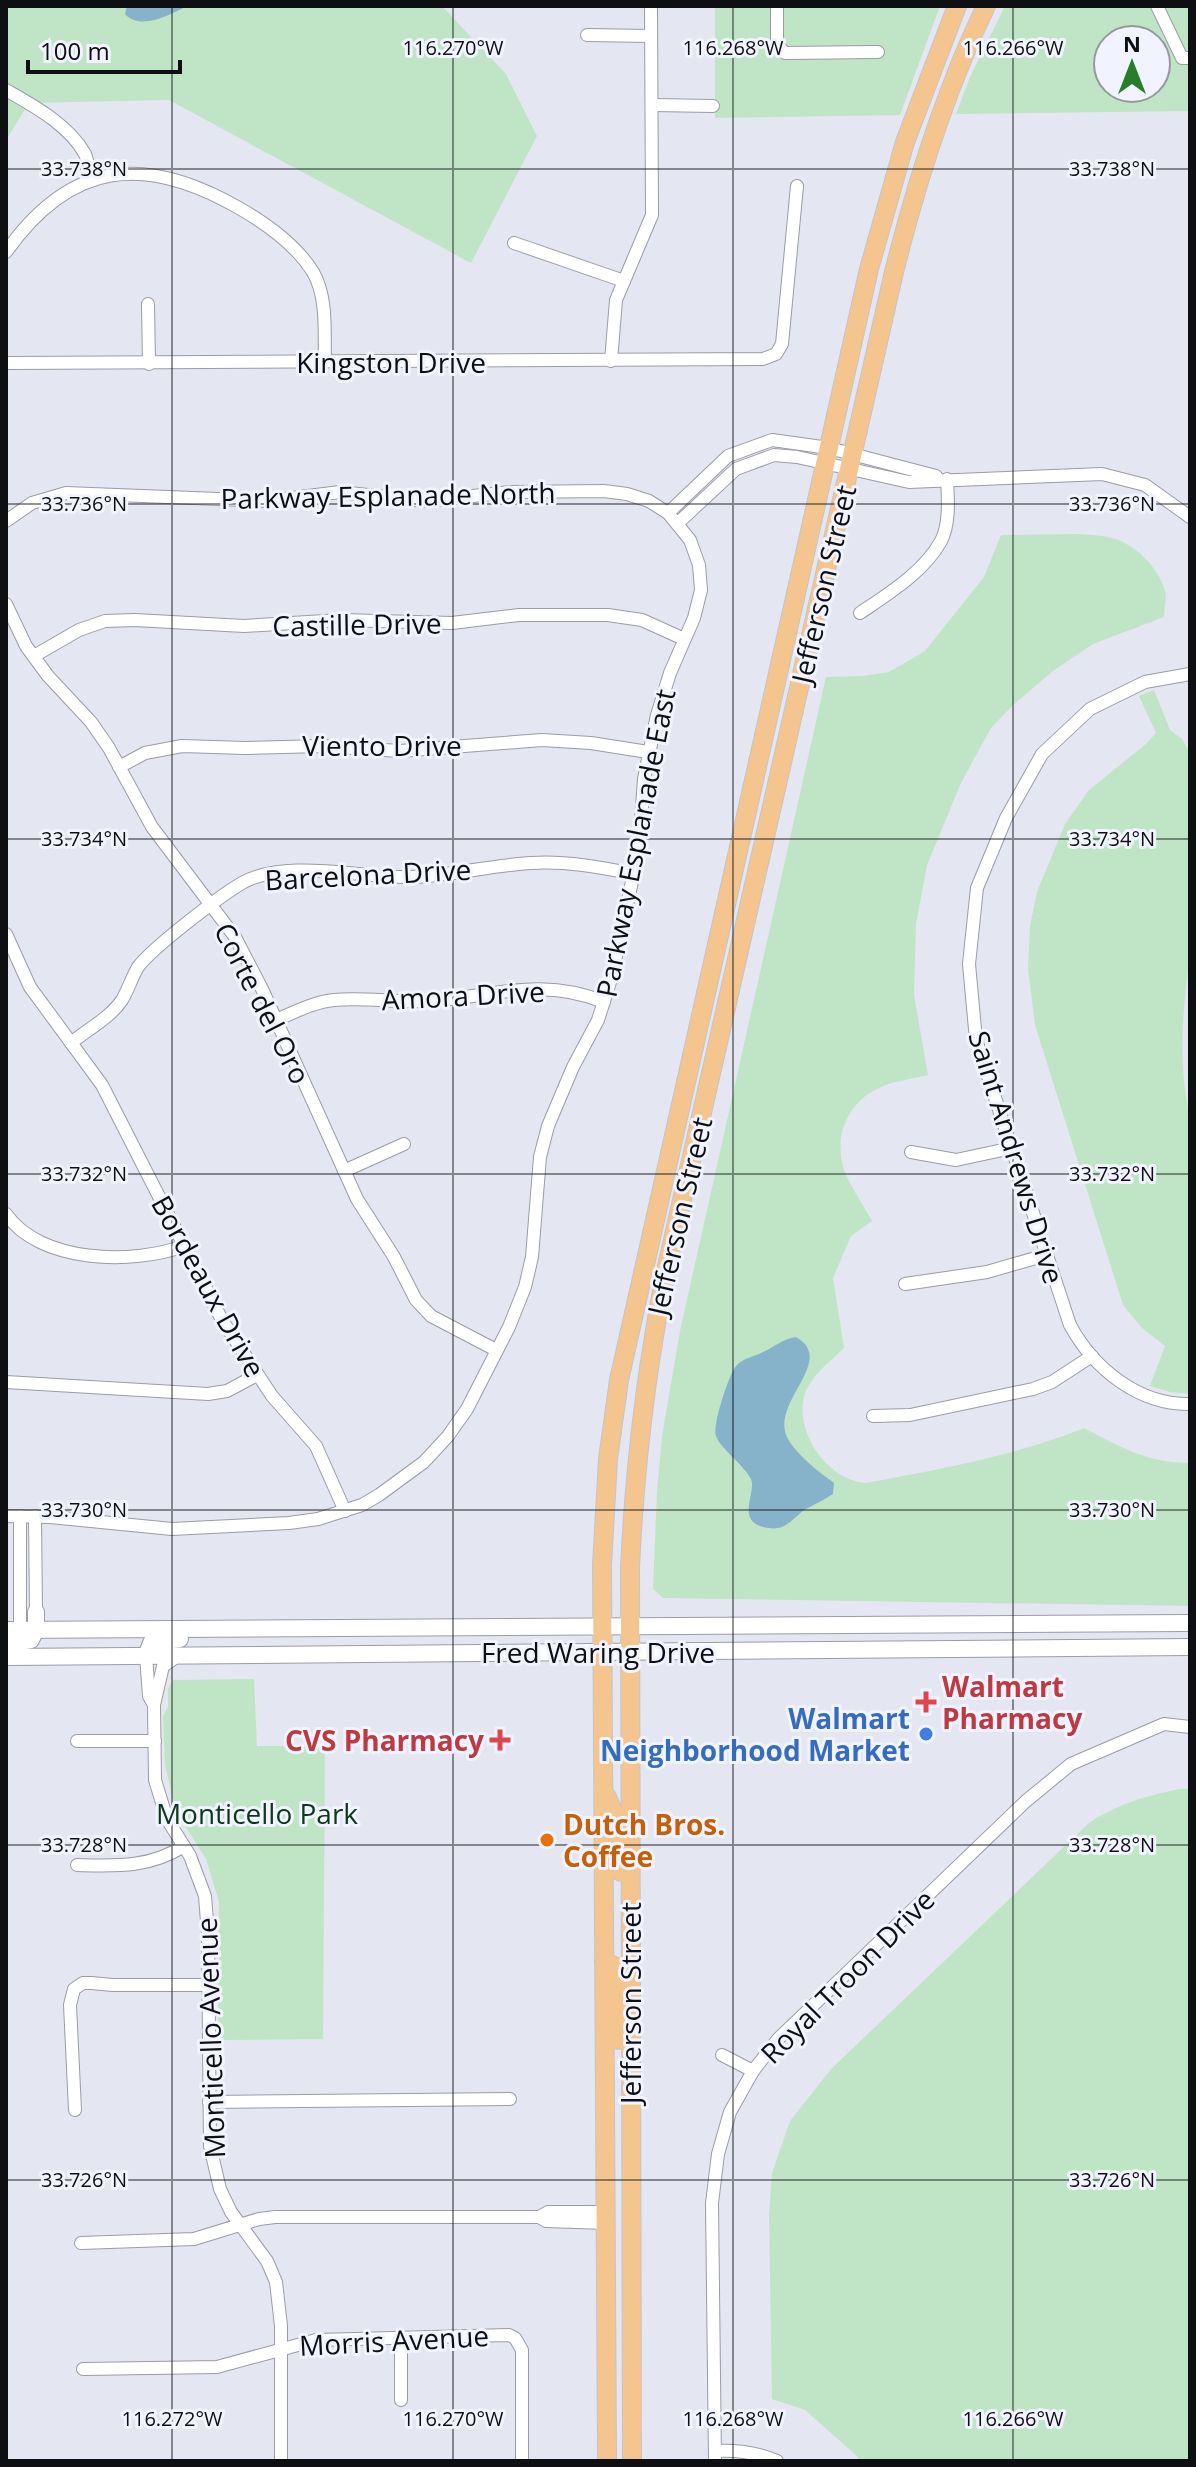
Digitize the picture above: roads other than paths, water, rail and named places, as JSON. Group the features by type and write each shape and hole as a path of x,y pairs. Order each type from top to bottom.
{"main road":[{"name":"Jefferson Street","path":"632,2461 630,1625 636,1463 655,1323 839,458 886,205 927,80 957,6"},
{"name":"Jefferson Street","path":"607,2461 601,1625 608,1459 619,1380 839,458 910,207 953,81 986,6"},
{"path":"6,1644 27,1642 34,1636 21,1630 36,1612"},
{"name":"Fred Waring Drive","path":"21,1630 1190,1623"},
{"path":"341,1653 343,1642 352,1637 415,1632 425,1627"},
{"path":"146,1656 149,1646 157,1641 216,1637 249,1628"},
{"name":"Fred Waring Drive","path":"6,1657 1190,1647"},
{"path":"603,1787 616,1819 617,1869 630,1871"},
{"path":"604,1961 616,1967 618,2052 630,2130"},
{"path":"607,2217 616,2213 618,2222 619,2300 631,2368"}],"street":[{"path":"611,361 616,300 652,215 651,6"},
{"path":"777,6 777,45 785,53 878,52"},
{"path":"1157,6 1186,58"},
{"path":"587,35 651,36"},
{"path":"6,90 41,110 66,131 85,155 91,179"},
{"path":"652,105 713,106"},
{"path":"6,252 27,223 49,202 91,179 130,174 174,178 220,197 278,234 301,256 319,285 325,362"},
{"name":"Kingston Drive","path":"6,363 763,359 776,354 782,344 797,186"},
{"path":"514,243 624,281"},
{"path":"148,304 149,364"},
{"path":"673,518 720,462 751,446 772,440 787,440 909,482 1102,474 1145,485 1190,517"},
{"path":"860,613 909,578 941,541 948,507 947,479"},
{"name":"Parkway Esplanade North","path":"6,521 32,503 66,493 268,501 340,492 424,501 511,492 604,491 638,498 673,518"},
{"name":"Parkway Esplanade East","path":"6,1516 172,1529 318,1519 371,1500 400,1482 448,1436 467,1409 525,1287 532,1257 540,1157 559,1097 604,1002 634,874 648,752 657,715 694,618 701,590 699,565 690,540 673,518"},
{"name":"Corte del Oro","path":"6,604 34,656 48,676 91,722 152,827 235,937 357,1199 389,1247 416,1300 431,1316 496,1350"},
{"name":"Castille Drive","path":"34,656 79,630 105,621 135,620 244,626 341,620 427,624 519,615 608,615 642,620 684,639"},
{"name":"Saint Andrews Drive","path":"1190,674 1145,682 1090,709 1042,754 1006,818 977,888 969,964 976,1040 1070,1325 1092,1356 1118,1381 1153,1400 1190,1404"},
{"name":"Viento Drive","path":"119,767 145,753 182,746 322,746 413,751 542,740 591,743 648,752"},
{"name":"Barcelona Drive","path":"71,1043 106,1017 121,1001 139,967 211,905 243,882 267,874 291,872 411,877 533,863 584,866 634,874"},
{"name":"Bordeaux Drive","path":"6,934 30,987 102,1085 222,1320 257,1375 316,1446 345,1511"},
{"name":"Amora Drive","path":"276,1020 333,1000 431,1001 513,989 556,989 582,993 604,1002"},
{"path":"344,1171 404,1144"},
{"path":"911,1152 956,1160 1012,1148"},
{"path":"6,1214 30,1238 54,1250 147,1257 184,1246"},
{"path":"905,1284 987,1272 1046,1255"},
{"path":"873,1416 910,1415 1033,1389 1052,1382 1092,1356"},
{"path":"6,1382 208,1394 227,1391 257,1375"},
{"path":"20,1516 21,1630"},
{"path":"35,1516 36,1612"},
{"name":"Monticello Avenue","path":"146,1656 149,1696 154,1705"},
{"name":"Monticello Avenue","path":"178,1656 163,1666 154,1705 155,1780 167,1819 199,1876 205,1896 210,2146 214,2169 231,2212 267,2261 276,2282 280,2304 281,2461"},
{"name":"Royal Troon Drive","path":"715,2456 712,2203 718,2154 730,2112 753,2071 778,2039 1026,1801 1071,1764 1164,1724 1190,1727"},
{"path":"77,1741 155,1741"},
{"path":"77,1865 124,1867 145,1864 184,1846"},
{"path":"75,2110 70,2005 78,1986 91,1983 208,1985"},
{"path":"722,2055 753,2071"},
{"path":"209,2102 510,2099"},
{"path":"81,2243 178,2241 275,2217 539,2217 548,2212 607,2217"},
{"name":"Morris Avenue","path":"83,2369 217,2367 316,2340 503,2334 515,2338 522,2350 522,2461"},
{"path":"401,2339 401,2400"},
{"path":"715,2456 739,2450 777,2461"}],"water":[{"path":"127,6 187,6 164,17 139,21 125,14"},
{"path":"796,1337 807,1347 810,1358 784,1425 788,1439 797,1451 834,1483 833,1494 785,1525 769,1528 752,1521 749,1514 751,1479 718,1441 716,1422 736,1366"}],"place":[{"name":"Walmart Pharmacy","path":"926,1702"},
{"name":"Walmart Neighborhood Market","path":"926,1734"},
{"name":"CVS Pharmacy","path":"500,1740"},
{"name":"Dutch Bros. Coffee","path":"547,1840"}],"park label":[{"name":"Monticello Park","path":"257,1813"}]}
